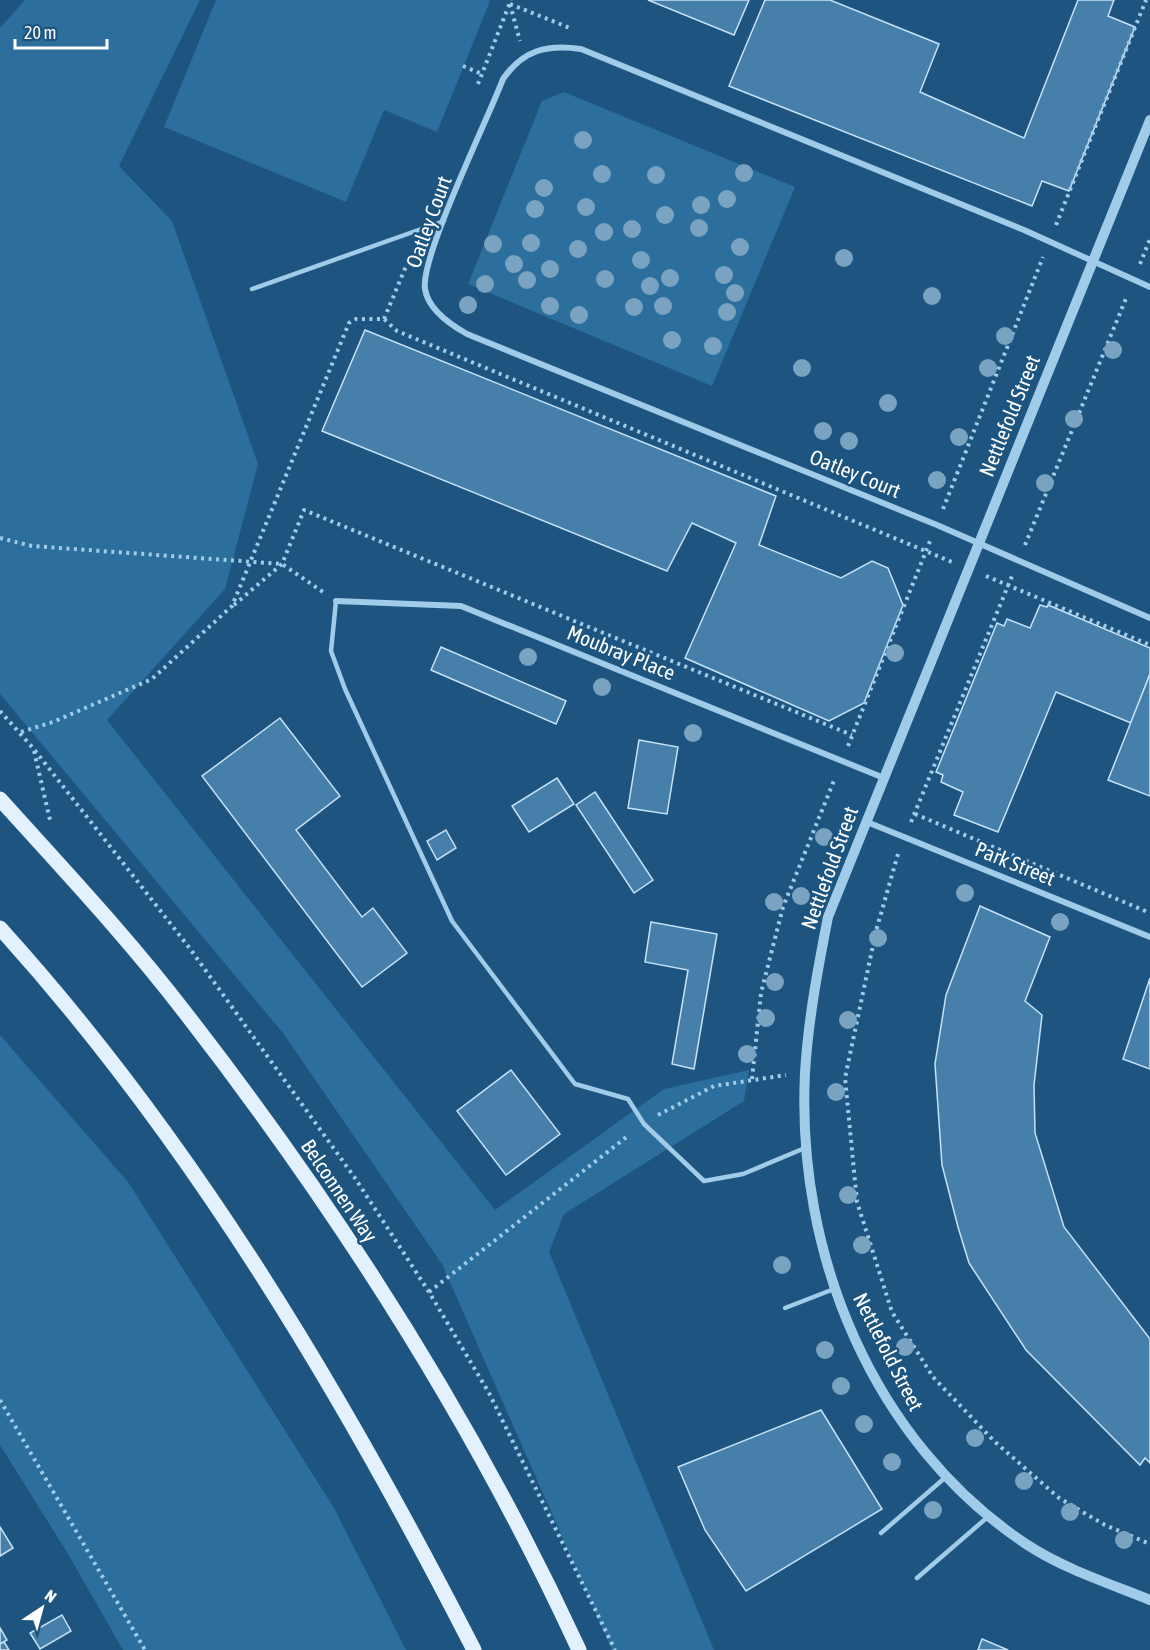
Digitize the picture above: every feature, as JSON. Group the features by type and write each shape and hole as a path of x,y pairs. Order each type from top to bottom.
{"main road":[{"name":"Belconnen Way","path":"0,799 103,912 186,1014 269,1125 338,1224 397,1316 482,1462 554,1595 579,1650"},
{"path":"0,928 111,1061 183,1159 254,1265 381,1473 474,1650"}],"street":[{"name":"Oatley Court","path":"1150,287 1049,241 581,49 551,46 524,56 503,80 430,255 425,288 429,301 446,320 464,333 937,525 1150,618"},
{"name":"Nettlefold Street","path":"1150,120 828,917 815,982 805,1073 807,1147 813,1206 834,1289 849,1328 887,1401 910,1434 963,1494 1026,1544 1060,1563 1150,1600"},
{"name":"Moubray Place","path":"336,601 461,606 884,778"},
{"name":"Park Street","path":"867,822 1150,937"}],"lane":[{"path":"252,289 444,221"},
{"path":"336,601 331,651 345,689 452,921 575,1084 628,1099 644,1124 704,1181 743,1174 807,1147"},
{"path":"784,1308 834,1289"},
{"path":"881,1533 947,1476"},
{"path":"917,1578 990,1515"}],"path":[{"path":"509,0 524,56"},
{"path":"752,1079 761,993 783,907 1146,0"},
{"path":"463,66 482,74"},
{"path":"21,732 53,722 152,679 232,606 349,323 356,319 384,319 397,331 1150,645"},
{"path":"0,538 32,546 282,564 336,601"},
{"path":"0,711 21,732 188,946 355,1179 429,1292 489,1393 615,1650"},
{"path":"33,748 51,823"},
{"path":"915,814 1150,913"},
{"path":"891,872 845,1078 857,1202 892,1312 933,1377 994,1441 1059,1498 1105,1525 1150,1544"},
{"path":"429,1292 644,1124 714,1086 805,1073"},
{"path":"0,1400 145,1650"}],"shaded area":[{"path":"25,0 200,0 119,166 172,221 258,464 225,589 107,720 495,1210 664,1089 749,1070 744,1101 564,1214 549,1252 714,1650 612,1650 442,1264 283,1033 0,694 0,28"},
{"path":"216,0 490,1 437,132 384,110 346,202 164,127"},
{"path":"564,92 795,187 712,386 468,284 542,101"},
{"path":"0,1035 128,1182 334,1508 406,1650 123,1650 68,1554 0,1445"}],"building":[{"path":"648,0 749,0 734,35"},
{"path":"765,0 830,0 939,44 920,92 1024,138 1078,0 1114,0 1108,16 1135,27 1069,191 1042,181 1032,206 729,86"},
{"path":"365,330 776,496 759,545 841,578 872,561 888,568 903,605 864,703 829,721 685,658 736,543 692,523 667,571 322,431"},
{"path":"1040,605 1047,607 1048,605 1150,648 1150,674 1131,723 1056,692 998,832 954,815 963,792 941,782 943,775 936,772 997,623 1004,626 1007,619 1030,628"},
{"path":"441,647 566,701 556,724 431,670"},
{"path":"1150,674 1150,796 1108,780"},
{"path":"280,718 340,796 296,830 362,917 373,908 407,953 362,987 202,776"},
{"path":"639,740 678,747 667,814 628,808"},
{"path":"557,778 574,804 529,832 512,806"},
{"path":"595,792 653,880 634,893 576,805"},
{"path":"446,830 456,848 437,860 427,841"},
{"path":"980,906 1050,937 1025,1001 1042,1015 1034,1085 1035,1133 1064,1227 1150,1339 1150,1463 1145,1458 1140,1465 1026,1350 969,1263 958,1227 942,1165 935,1064 946,995"},
{"path":"651,922 717,934 694,1069 672,1064 688,970 645,962"},
{"path":"1150,978 1150,1069 1123,1059"},
{"path":"511,1070 560,1134 506,1175 457,1111"},
{"path":"821,1410 882,1509 746,1591 705,1530 678,1467"},
{"path":"0,1527 13,1548 0,1556"},
{"path":"62,1615 71,1631 40,1649 30,1633"},
{"path":"0,1628 7,1640 0,1644"},
{"path":"982,1639 1008,1650 978,1650"},
{"path":"4,1642 9,1650 0,1650 0,1644"}]}
